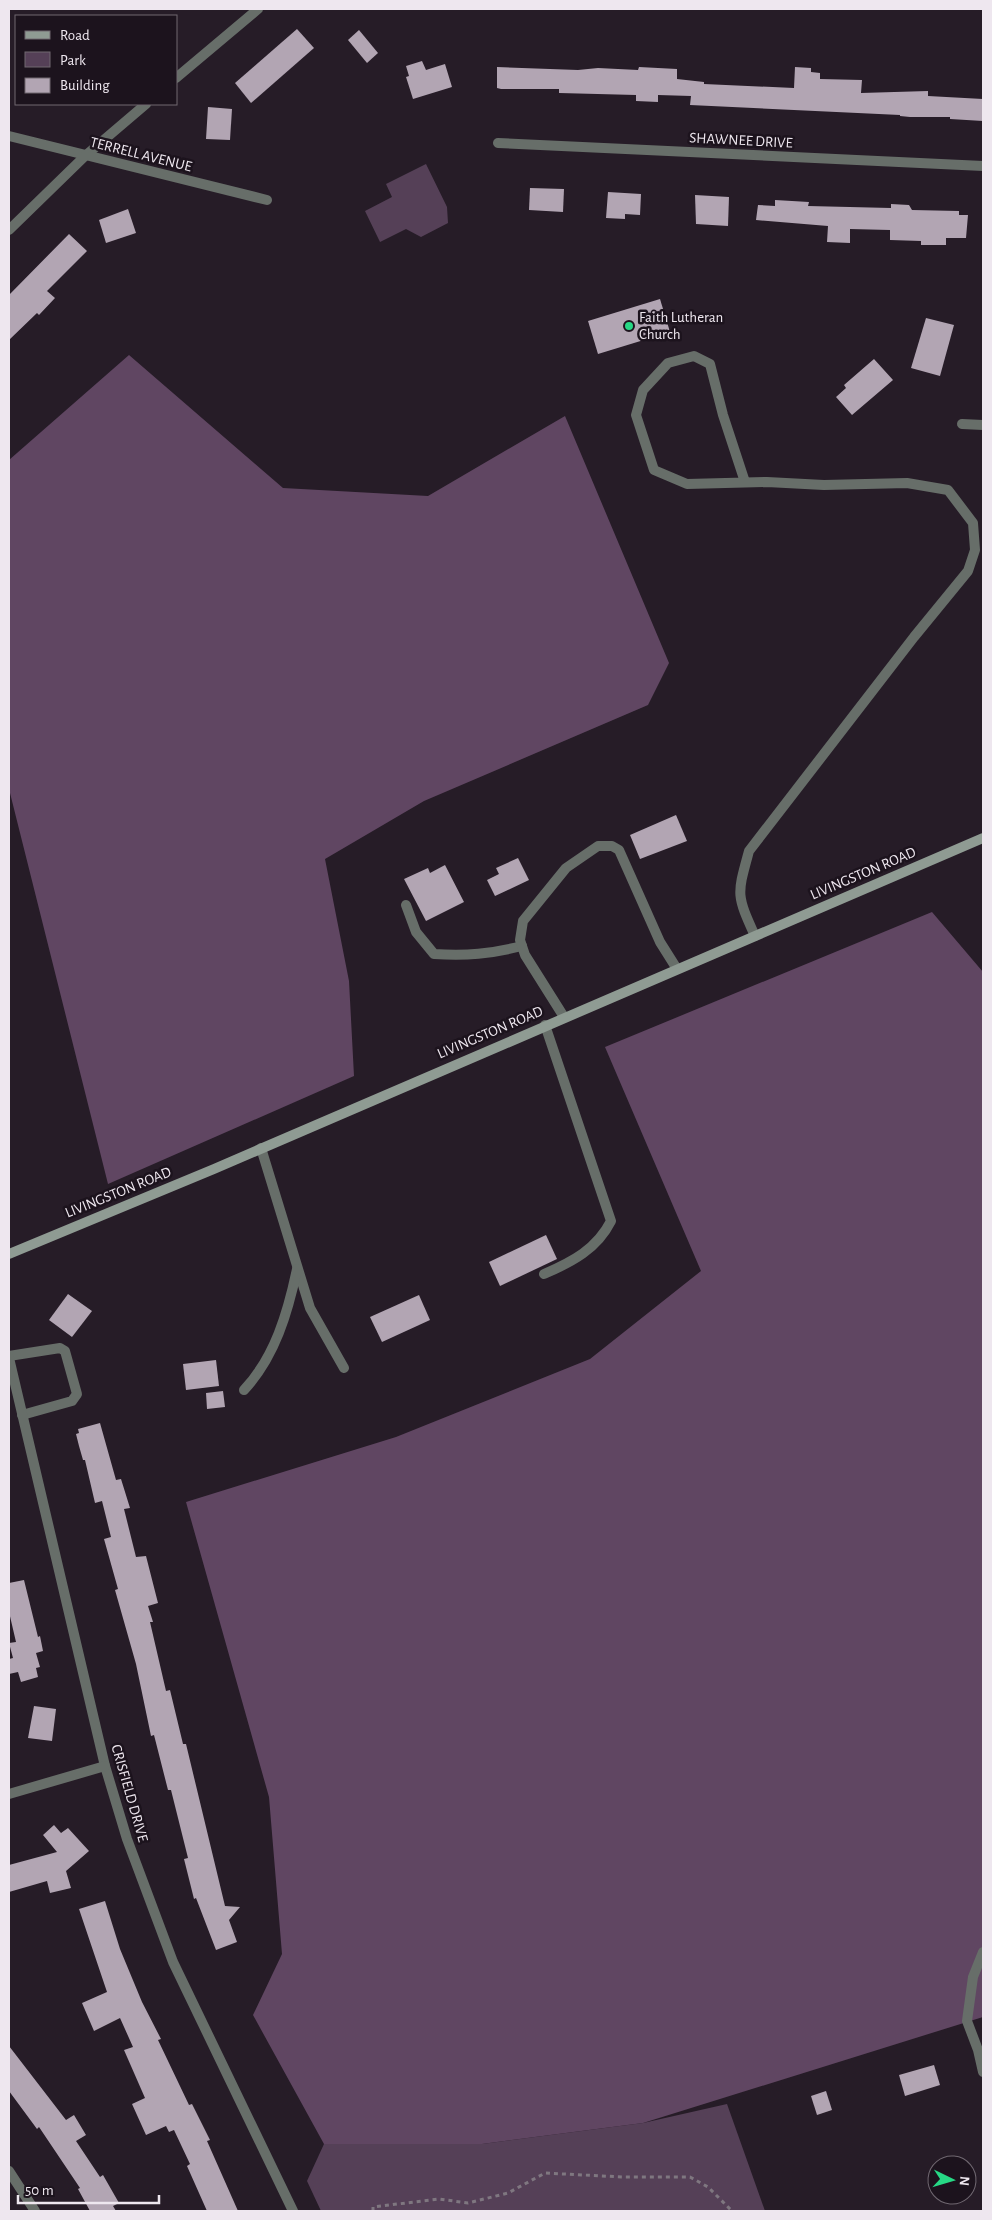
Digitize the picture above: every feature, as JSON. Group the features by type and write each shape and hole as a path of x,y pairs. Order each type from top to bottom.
{"main road":[{"name":"LIVINGSTON ROAD","path":"9,1254 983,838"}],"street":[{"path":"178,76 258,9"},
{"path":"9,230 85,156 145,105"},
{"name":"TERRELL AVENUE","path":"9,136 267,200"},
{"name":"SHAWNEE DRIVE","path":"498,143 983,166"},
{"path":"746,482 710,364 694,356 668,363 642,390 636,415 654,470 688,484 746,482 824,485 907,483 948,490 973,523 975,550 968,571 914,637 749,851 739,887 739,898 755,936"},
{"path":"962,424 983,425"},
{"path":"564,1017 525,955 520,940 523,922 566,868 598,846 612,846 619,850 660,942 677,969"},
{"path":"406,905 416,932 434,954 464,956 487,954 522,946"},
{"path":"544,1274 569,1264 583,1254 600,1239 611,1221 545,1025"},
{"path":"261,1148 310,1308 344,1368"},
{"path":"244,1390 256,1378 274,1346 290,1307 298,1268"},
{"path":"9,1357 60,1348 65,1351 77,1394 72,1401 22,1415"},
{"name":"CRISFIELD DRIVE","path":"9,1357 82,1661 105,1766 142,1882 173,1962 292,2211"},
{"path":"9,1794 105,1766"},
{"path":"983,1952 973,1977 966,2021 978,2050 983,2072"},
{"path":"9,2171 35,2211"}],"path":[{"path":"373,2211 373,2207 439,2199 468,2204 508,2193 545,2173 622,2177 690,2177 708,2187 732,2211"}],"green space":[{"path":"426,164 447,207 448,223 421,237 406,229 380,242 365,211 392,197 386,184"},
{"path":"727,2104 765,2211 321,2211 307,2181 324,2144 482,2144 643,2123"}],"shaded area":[{"path":"129,355 283,488 428,496 565,416 669,663 648,705 424,801 325,859 349,981 354,1076 108,1184 9,789 9,460"},
{"path":"932,912 983,972 983,2017 643,2123 482,2144 324,2144 253,2015 282,1954 269,1797 186,1502 396,1437 590,1359 701,1271 605,1047"}],"building":[{"path":"297,29 314,48 251,103 235,83"},
{"path":"359,30 378,53 367,63 348,40"},
{"path":"422,61 426,70 445,64 452,87 413,99 406,77 409,76 406,66"},
{"path":"497,67 578,70 598,68 638,70 639,67 677,69 677,79 704,82 704,84 794,88 795,67 811,68 811,72 820,73 820,79 862,80 861,93 928,91 928,96 983,99 983,121 950,119 950,117 910,117 690,105 691,96 658,95 658,102 636,101 636,95 559,93 559,89 501,89 497,88"},
{"path":"208,107 232,109 230,140 206,139"},
{"path":"530,188 564,189 563,212 529,210"},
{"path":"608,192 641,194 640,215 625,214 625,219 606,218"},
{"path":"695,195 729,197 728,226 696,224"},
{"path":"775,200 809,202 808,206 891,208 891,204 909,205 912,210 959,211 959,215 968,215 966,238 946,238 946,245 921,245 921,241 890,240 890,230 850,229 850,243 827,242 828,226 756,220 758,205 775,206"},
{"path":"128,209 136,233 106,243 99,220"},
{"path":"69,234 87,251 47,291 55,298 39,315 37,313 9,340 9,295"},
{"name":"Faith Lutheran Church","path":"660,299 670,332 598,354 588,321"},
{"path":"926,318 954,325 940,376 911,368"},
{"path":"874,359 893,380 852,415 836,397 846,388 844,385"},
{"path":"676,815 687,841 640,859 630,835"},
{"path":"518,858 529,880 495,896 487,880 499,874 496,868"},
{"path":"445,865 464,902 426,921 404,879 428,868 430,873"},
{"path":"546,1235 557,1259 500,1286 489,1262"},
{"path":"68,1294 92,1311 72,1337 49,1320"},
{"path":"419,1295 430,1320 382,1342 370,1317"},
{"path":"216,1360 219,1386 186,1390 183,1364"},
{"path":"223,1391 225,1407 207,1409 206,1393"},
{"path":"100,1423 116,1480 121,1479 130,1508 124,1509 136,1557 146,1556 158,1603 148,1606 153,1622 150,1622 166,1691 170,1690 183,1744 186,1744 225,1906 240,1907 229,1920 237,1942 216,1950 196,1898 194,1899 184,1859 188,1858 171,1790 168,1790 154,1735 151,1736 136,1664 115,1590 118,1589 104,1539 111,1537 102,1501 95,1503 85,1460 83,1460 76,1434 79,1433 78,1429"},
{"path":"24,1580 43,1651 36,1653 40,1667 36,1668 38,1677 21,1682 18,1672 9,1674 9,1659 13,1658 9,1643 16,1642 9,1612 9,1583"},
{"path":"34,1706 56,1709 52,1741 28,1738"},
{"path":"54,1825 61,1833 68,1828 89,1851 66,1871 71,1888 50,1893 47,1881 9,1892 9,1865 57,1852 43,1835"},
{"path":"105,1901 120,1949 142,2002 161,2039 158,2040 189,2105 192,2104 210,2140 207,2141 238,2211 207,2211 187,2166 190,2164 174,2130 169,2132 166,2126 146,2135 132,2104 145,2098 124,2050 133,2047 120,2018 94,2031 82,2003 107,1992 79,1909"},
{"path":"9,2046 66,2120 74,2115 86,2135 76,2141 100,2177 103,2175 119,2203 113,2206 116,2211 90,2211 78,2189 80,2188 39,2127 37,2129 9,2091"},
{"path":"934,2065 940,2085 905,2096 899,2075"},
{"path":"826,2091 832,2110 817,2115 811,2096"}],"place":[{"name":"Faith Lutheran Church","path":"629,326"}]}
